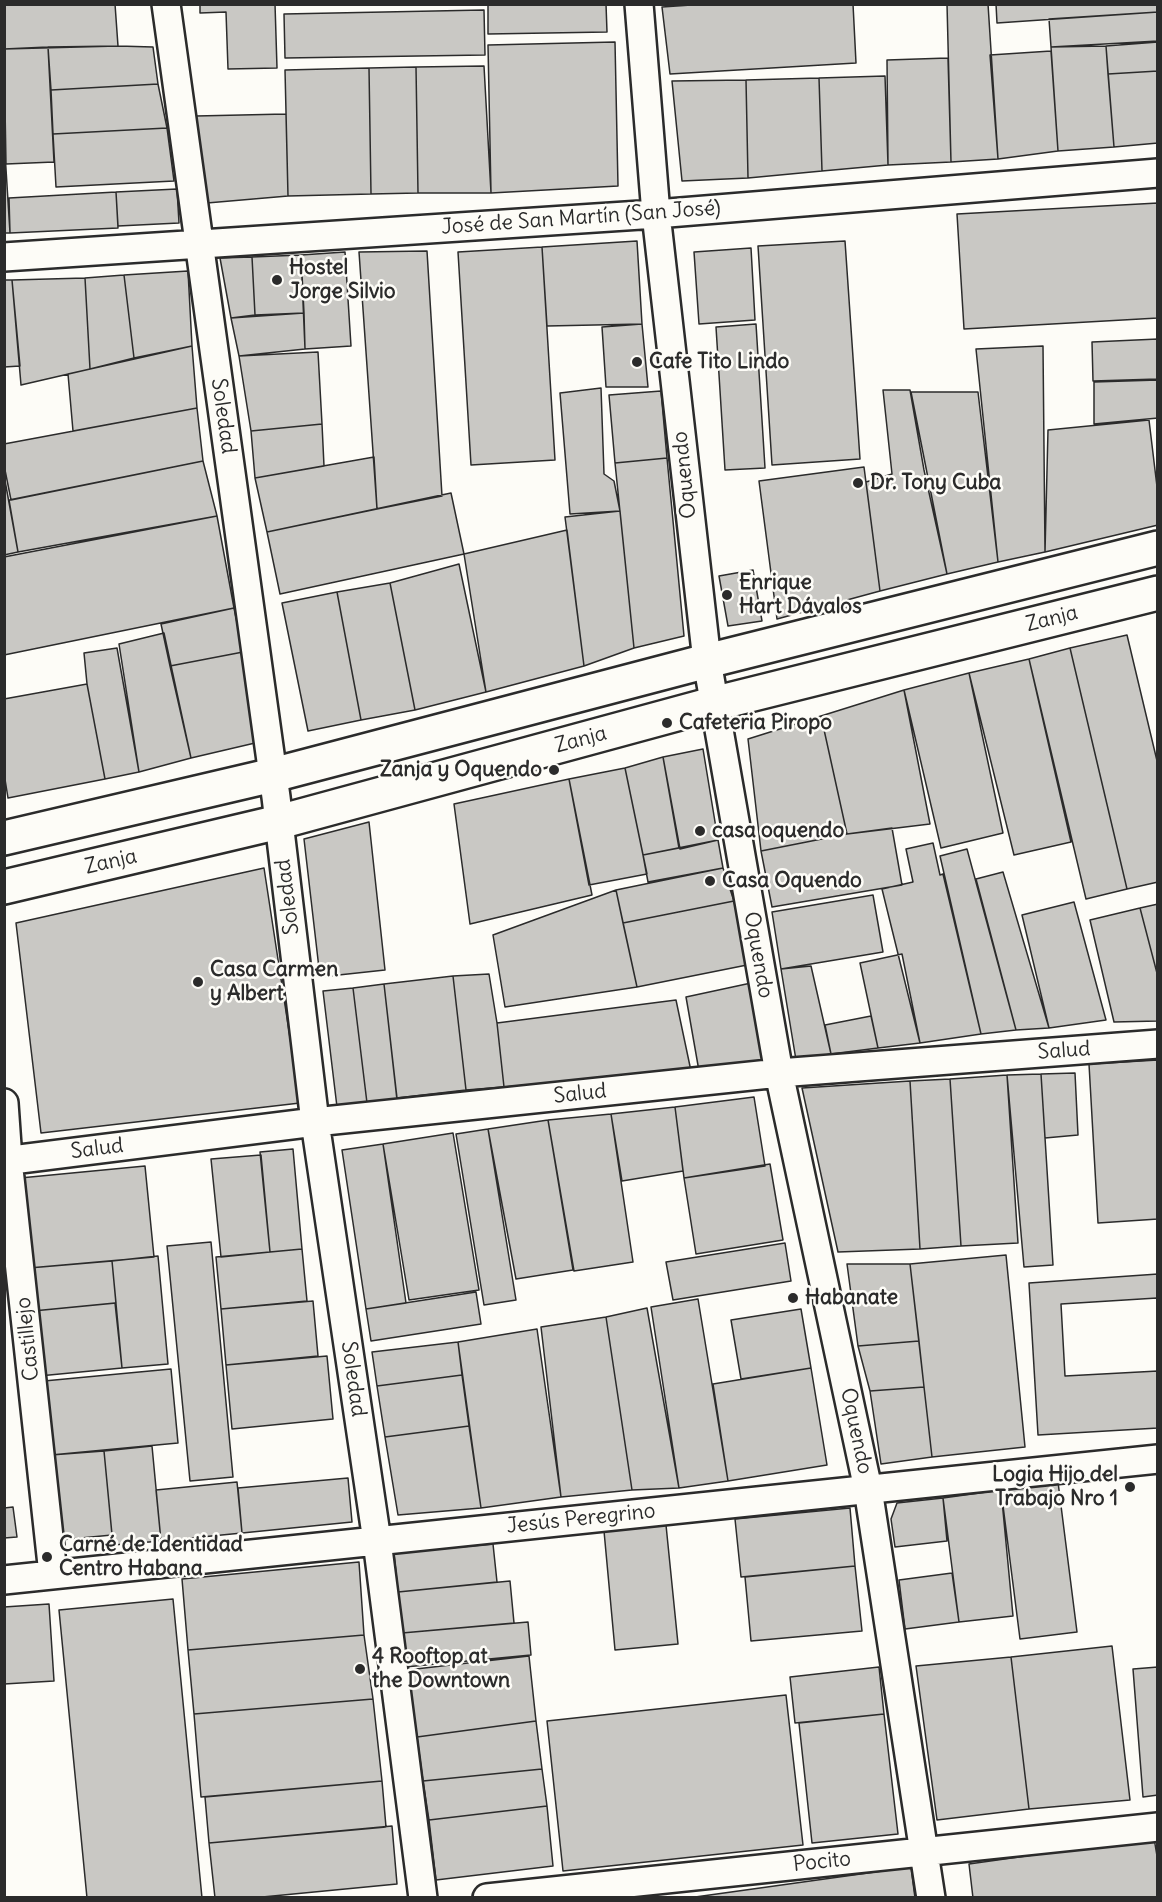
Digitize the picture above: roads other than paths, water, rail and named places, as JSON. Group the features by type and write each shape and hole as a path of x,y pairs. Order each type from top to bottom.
{"main road":[{"name":"Zanja","path":"4,838 273,774 707,661 1158,548"},
{"name":"Zanja","path":"4,887 279,822 713,704 1158,593"}],"street":[{"name":"Soledad","path":"166,4 273,774 315,1122 378,1541 423,1898"},
{"name":"Oquendo","path":"639,4 656,214 713,704 779,1073 868,1489 931,1898"},
{"name":"José de San Martín (San José)","path":"4,257 656,214 1158,173"},
{"name":"Salud","path":"6,1160 315,1122 779,1073 1158,1044"},
{"name":"Castillejo","path":"4,1103 6,1160 53,1574"},
{"name":"Jesús Peregrino","path":"4,1580 1158,1459"},
{"name":"Pocito","path":"488,1898 1158,1827"}],"place":[{"name":"Hostel Jorge Silvio","path":"277,280"},
{"name":"Cafe Tito Lindo","path":"637,362"},
{"name":"Dr. Tony Cuba","path":"858,483"},
{"name":"Enrique Hart Dávalos","path":"727,595"},
{"name":"Cafeteria Piropo","path":"667,723"},
{"name":"Zanja y Oquendo","path":"554,770"},
{"name":"casa oquendo","path":"700,831"},
{"name":"Casa Oquendo","path":"710,881"},
{"name":"Casa Carmen y Albert","path":"198,982"},
{"name":"Habanate","path":"793,1298"},
{"name":"Logia Hijo del Trabajo Nro 1","path":"1130,1487"},
{"name":"Carné de Identidad Centro Habana","path":"47,1557"},
{"name":"4 Rooftop at the Downtown","path":"360,1669"}]}
